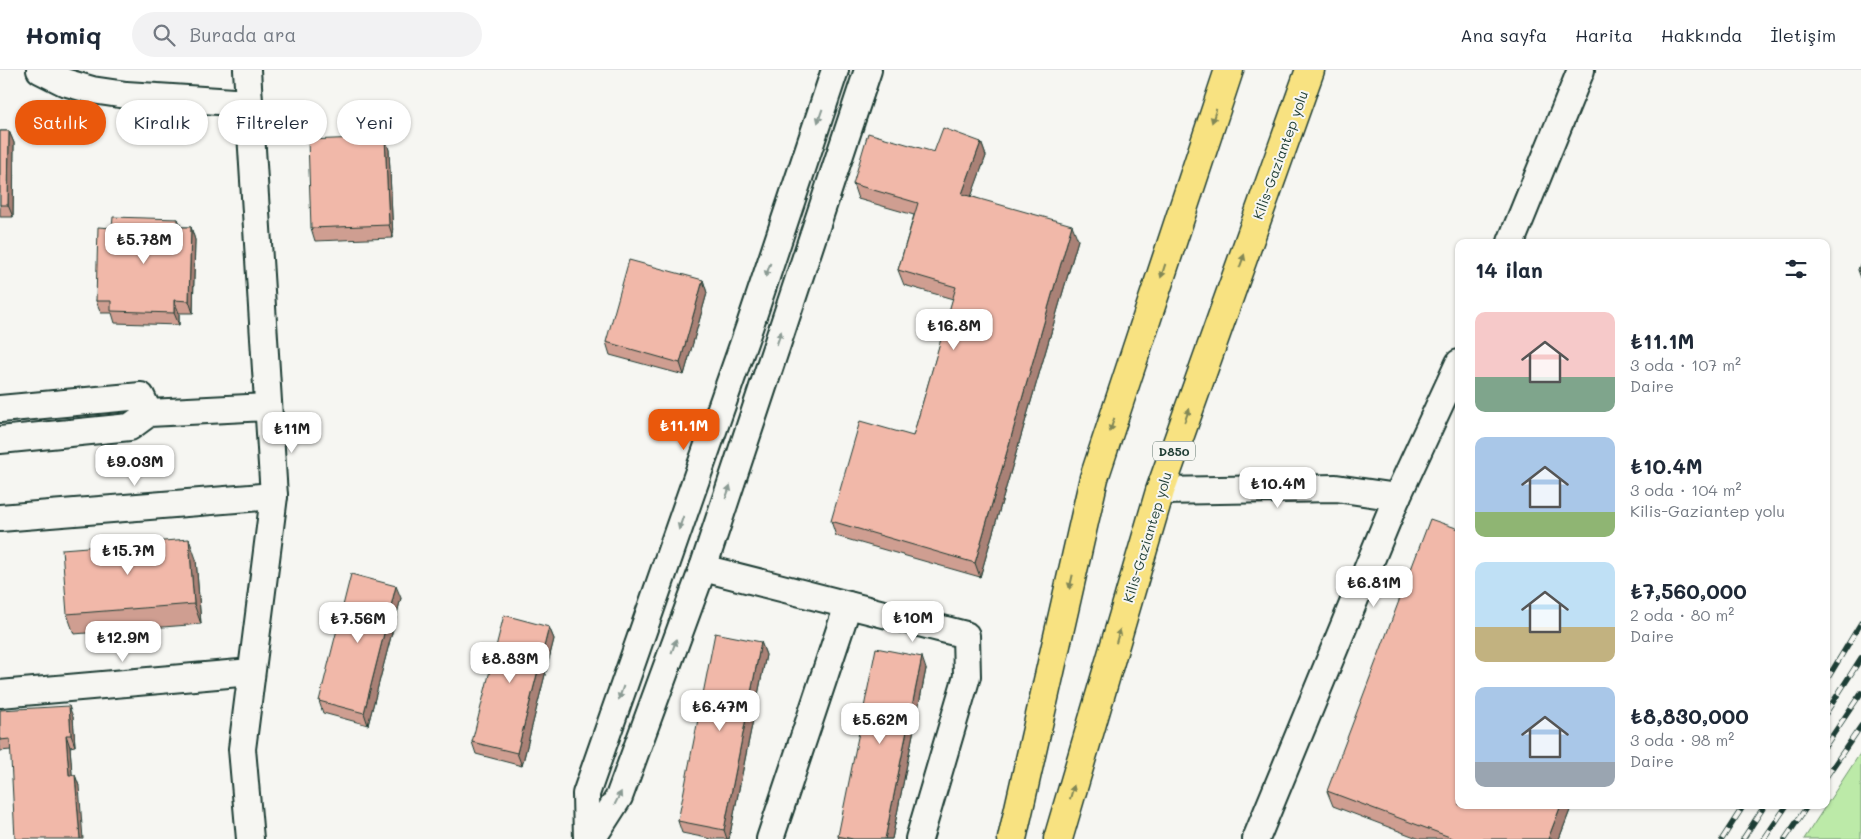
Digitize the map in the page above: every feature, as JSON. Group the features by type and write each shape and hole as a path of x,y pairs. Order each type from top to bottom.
{"highway":[{"path":"1012,839 1094,478 1229,70"},
{"name":"Kilis-Gaziantep yolu","path":"1058,839 1160,491 1310,70"}],"street":[{"path":"40,70 64,82 92,90 126,95 218,101"},
{"path":"246,70 249,100"},
{"path":"587,839 586,794 836,70"},
{"path":"592,839 619,797 702,568 868,70"},
{"path":"1512,239 1580,70"},
{"path":"250,839 242,748 274,496 252,145"},
{"path":"1256,839 1397,497 1455,372"},
{"path":"0,409 141,396 149,413"},
{"path":"0,440 130,427 149,413 268,407"},
{"path":"1160,491 1336,488 1397,497"},
{"path":"0,518 274,496"},
{"path":"702,568 966,635 967,676 919,839"},
{"path":"770,839 804,732 848,605"},
{"path":"0,694 251,672"}],"green space":[{"path":"1861,752 1861,839 1804,839 1824,809 1830,809 1830,799"}],"building":[{"path":"943,128 981,142 962,194 1072,225 975,563 831,521 860,421 913,436 956,287 898,270 918,203 853,184 868,133 934,152"},
{"path":"0,131 9,131 8,205 0,205"},
{"path":"327,139 337,139 337,145 385,145 389,225 311,228 308,145 327,145"},
{"path":"113,217 178,219 178,227 191,227 189,301 174,300 174,313 111,311 111,301 96,301 98,227 112,228"},
{"path":"629,260 703,280 680,363 606,342"},
{"path":"1430,519 1455,528 1455,809 1559,809 1548,839 1455,839 1327,791"},
{"path":"189,539 194,604 67,614 62,549"},
{"path":"351,574 396,586 364,713 319,701"},
{"path":"504,615 549,627 517,753 472,742"},
{"path":"715,633 761,642 724,830 678,821"},
{"path":"876,648 922,657 885,839 853,839 838,836"},
{"path":"69,706 71,735 66,735 69,775 75,775 80,839 15,839 10,739 0,740 0,710"}],"railway":[{"path":"1830,674 1861,623"},
{"path":"1830,707 1861,658"},
{"path":"1830,739 1861,693"},
{"path":"1830,771 1861,726"},
{"path":"1722,839 1741,809"},
{"path":"1743,839 1762,809"},
{"path":"1764,839 1784,809"},
{"path":"1785,839 1805,809"}]}
